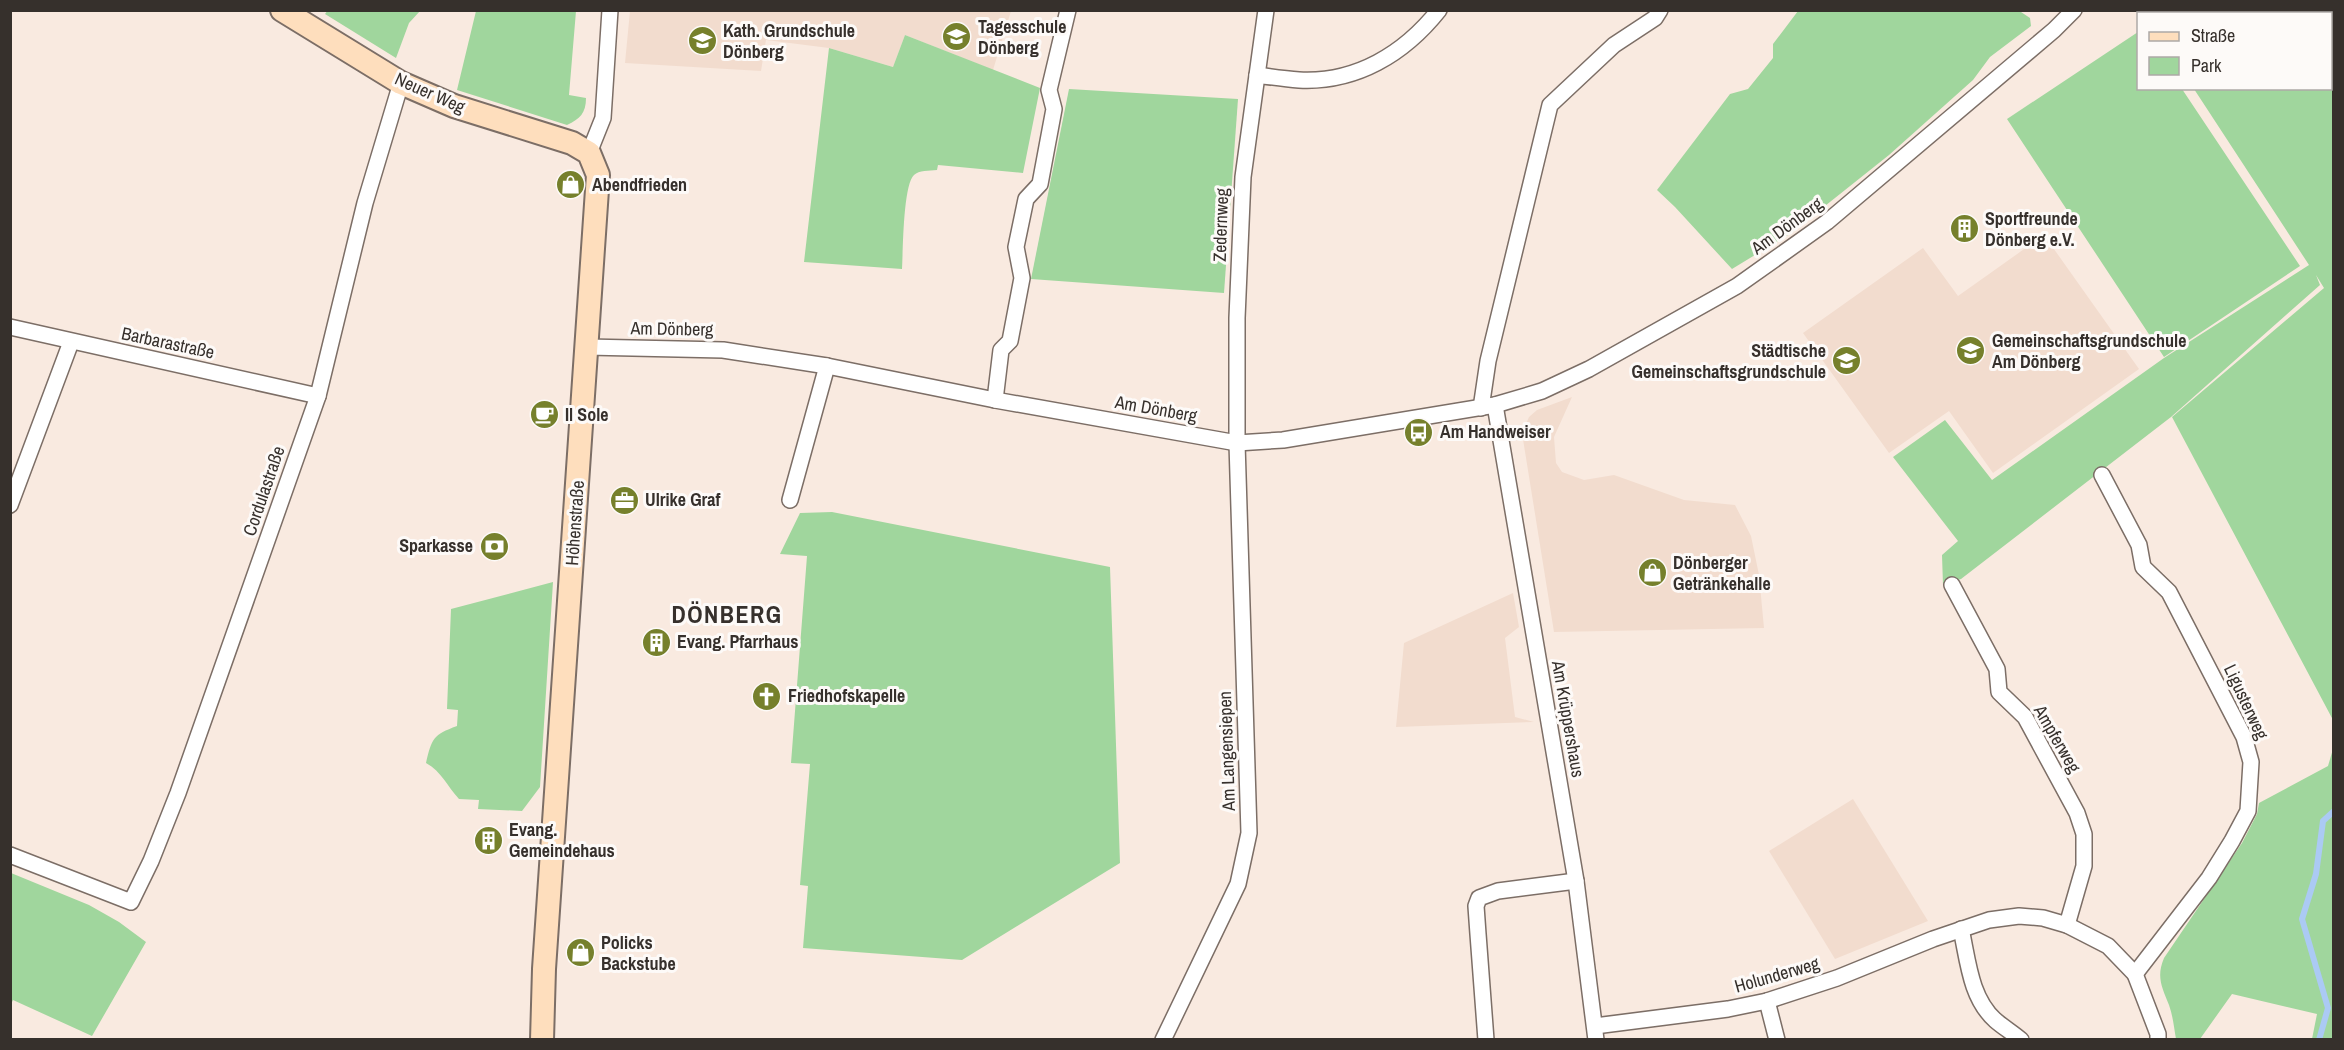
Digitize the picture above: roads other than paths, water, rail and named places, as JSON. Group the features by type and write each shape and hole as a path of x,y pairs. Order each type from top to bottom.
{"street":[{"name":"Neuer Weg","path":"282,10 400,82 454,106 572,143 589,153"},
{"path":"589,153 603,118 610,10"},
{"path":"995,400 1001,350 1010,341 1022,278 1016,247 1026,199 1040,184 1054,109 1049,90 1068,10"},
{"name":"Zedernweg","path":"1237,443 1237,318 1243,177 1266,10"},
{"path":"1257,75 1300,80 1339,77 1369,68 1398,52 1424,30 1439,10"},
{"path":"1488,407 1488,361 1550,105 1614,45 1654,18 1660,10"},
{"name":"Am Dönberg","path":"587,346 723,350 827,366 995,400 1237,443 1283,440 1488,407 1542,391 1589,369 1670,325 1764,267 1827,222 2054,30 2074,10"},
{"name":"Cordulastraße","path":"10,855 131,902 152,861 178,794 318,396 365,203 400,82"},
{"name":"Höhenstraße","path":"542,1040 544,969 598,175 589,153"},
{"name":"Barbarastraße","path":"10,327 318,396"},
{"path":"10,505 71,342"},
{"path":"789,500 827,366"},
{"name":"Am Krüppershaus","path":"1488,407 1576,881 1596,1033"},
{"name":"Am Langensiepen","path":"1163,1040 1238,884 1249,833 1237,443"},
{"name":"Ligusterweg","path":"2102,475 2139,544 2143,567 2169,592 2244,737 2251,762 2248,811 2232,841 2179,919 2135,974"},
{"name":"Ampferweg","path":"1952,585 1997,669 1999,692 2025,717 2077,813 2084,834 2084,866 2067,925"},
{"path":"1486,1040 1476,906 1479,898 1498,891 1576,881"},
{"name":"Holunderweg","path":"1596,1033 1767,1000 1838,978 1961,929 1989,920 2019,916 2043,918 2067,925 2108,946 2135,974 2158,1034 2158,1040"},
{"path":"1961,929 1973,984 1981,1003 1995,1019 2021,1040"},
{"path":"1767,1000 1777,1040"}],"waterway":[{"path":"2319,1040 2328,1008 2302,919 2316,874 2323,821 2334,811"}],"place":[{"name":"Tagesschule Dönberg","path":"957,37"},
{"name":"Kath. Grundschule Dönberg","path":"702,41"},
{"name":"Abendfrieden","path":"571,185"},
{"name":"Sportfreunde Dönberg e.V.","path":"1964,229"},
{"name":"Gemeinschaftsgrundschule Am Dönberg","path":"1971,351"},
{"name":"Städtische Gemeinschaftsgrundschule","path":"1847,361"},
{"name":"Il Sole","path":"544,415"},
{"name":"Am Handweiser","path":"1419,432"},
{"name":"Ulrike Graf","path":"624,500"},
{"name":"Sparkasse","path":"494,546"},
{"name":"Dönberger Getränkehalle","path":"1652,573"},
{"name":"Evang. Pfarrhaus","path":"656,642"},
{"name":"Friedhofskapelle","path":"767,696"},
{"name":"Evang. Gemeindehaus","path":"488,840"},
{"name":"Policks Backstube","path":"580,953"}],"district":[{"name":"DÖNBERG","path":"727,615"}]}
